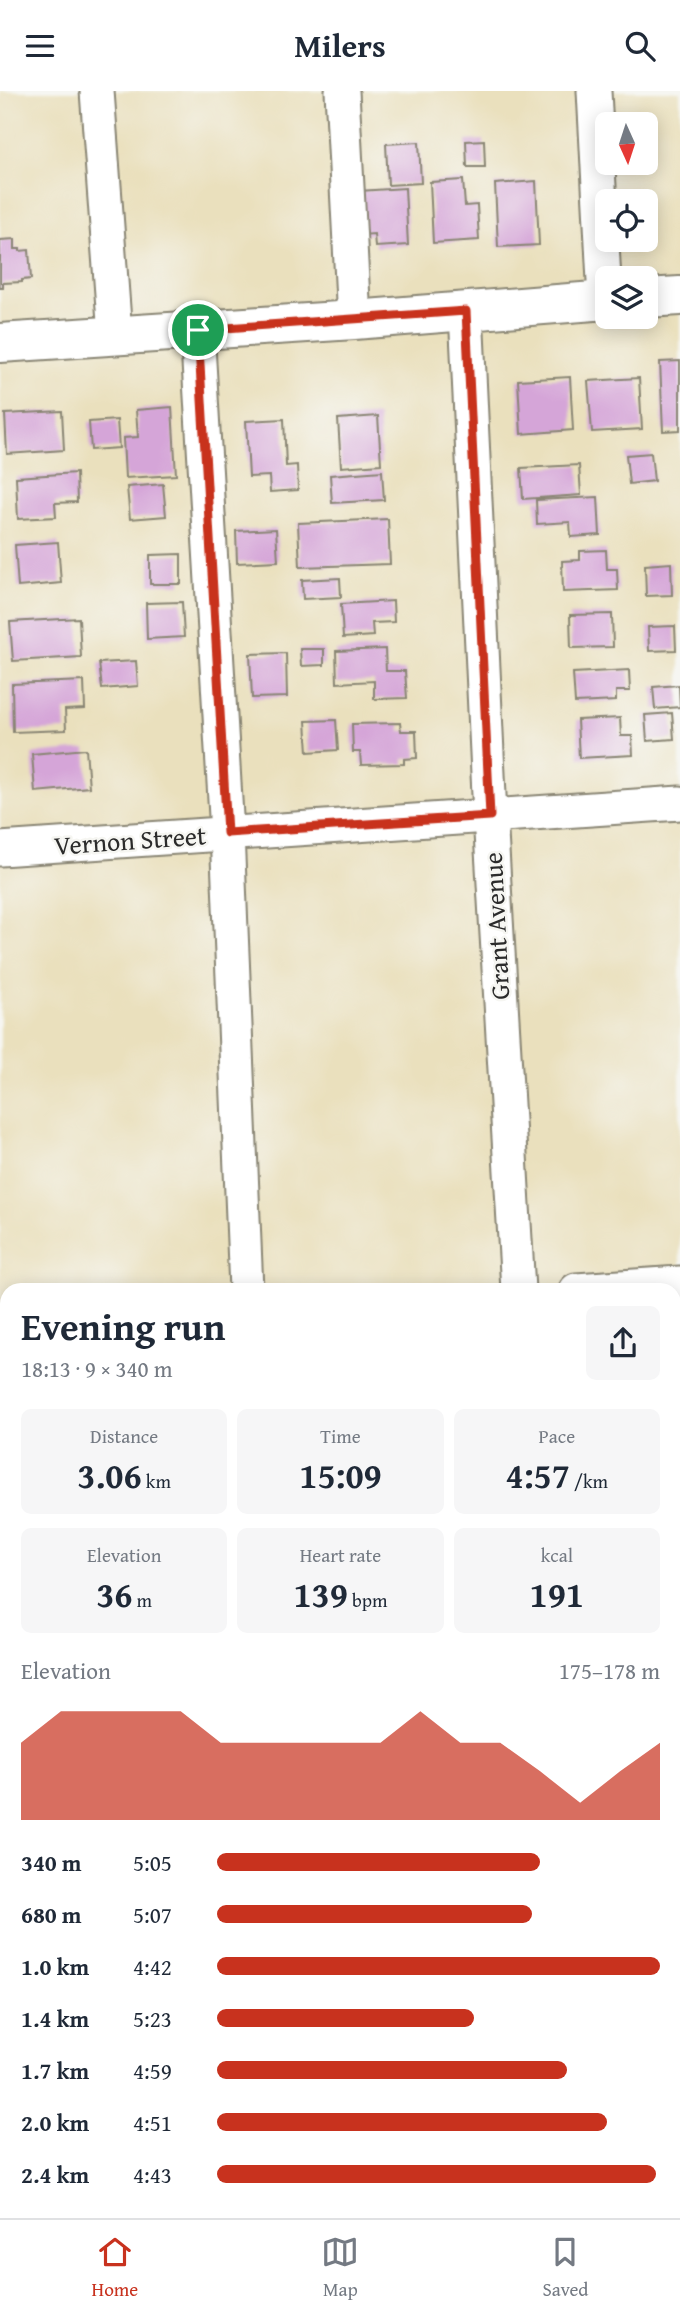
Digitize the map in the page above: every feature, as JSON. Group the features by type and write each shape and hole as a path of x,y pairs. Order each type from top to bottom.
{"main road":[{"path":"658,297 680,296"},
{"path":"0,343 595,301"}],"street":[{"path":"97,91 115,335"},
{"path":"342,91 354,320"},
{"path":"594,91 604,266"},
{"name":"Grant Avenue","path":"466,311 490,816 518,1283"},
{"path":"198,330 227,833 246,1283"},
{"name":"Vernon Street","path":"0,849 680,803"}],"building":[{"path":"484,140 485,167 467,167 466,141"},
{"path":"419,142 421,183 388,185 386,144"},
{"path":"463,180 465,206 477,205 479,240 433,243 430,182"},
{"path":"536,181 539,245 498,247 495,184"},
{"path":"405,188 408,245 375,247 374,234 361,235 359,191"},
{"path":"15,239 15,249 29,250 31,279 3,283 3,288 0,288 0,240"},
{"path":"680,361 680,430 663,431 660,362"},
{"path":"570,377 573,430 521,434 518,380"},
{"path":"639,378 642,429 592,432 588,381"},
{"path":"172,407 176,475 125,478 123,438 138,437 136,410"},
{"path":"62,411 64,450 7,454 5,414"},
{"path":"378,416 381,464 341,467 338,419"},
{"path":"284,419 286,466 297,465 298,490 270,492 269,476 249,477 246,421"},
{"path":"117,420 119,448 91,450 89,422"},
{"path":"651,453 654,481 629,484 626,455"},
{"path":"579,465 581,495 523,499 521,468"},
{"path":"382,471 384,500 332,503 330,475"},
{"path":"76,473 77,502 55,503 56,517 18,519 16,477"},
{"path":"163,484 166,516 130,519 127,487"},
{"path":"598,497 600,535 571,537 570,522 537,524 536,500"},
{"path":"388,519 390,564 300,567 298,523"},
{"path":"276,529 278,561 237,563 236,531"},
{"path":"58,542 61,583 18,587 15,545"},
{"path":"606,550 607,569 617,569 618,590 563,592 562,561 580,560 580,551"},
{"path":"181,554 181,584 150,584 150,555"},
{"path":"671,563 672,595 646,596 645,565"},
{"path":"340,578 341,597 303,599 302,580"},
{"path":"393,601 394,622 372,623 373,636 343,638 341,604"},
{"path":"182,602 184,637 147,639 146,603"},
{"path":"612,614 613,647 571,648 570,615"},
{"path":"79,618 81,657 13,661 10,622"},
{"path":"675,626 676,650 649,651 648,627"},
{"path":"300,649 324,649 324,665 301,666"},
{"path":"385,649 386,671 405,671 407,698 374,699 374,681 337,683 336,651"},
{"path":"286,653 287,697 252,698 250,654"},
{"path":"136,661 138,686 102,689 99,663"},
{"path":"629,670 630,691 616,691 616,701 575,703 573,673"},
{"path":"84,681 85,709 65,710 66,730 13,732 12,684"},
{"path":"679,685 680,707 655,709 653,687"},
{"path":"672,713 674,739 647,741 645,715"},
{"path":"620,718 621,736 632,736 633,755 579,758 577,720"},
{"path":"336,720 338,750 308,752 306,721"},
{"path":"400,723 401,731 416,731 417,758 404,759 404,764 361,765 360,752 353,752 352,724"},
{"path":"86,749 89,787 35,792 32,754"}],"route":[{"path":"466,311 490,816 227,833 198,330 466,311"}]}
